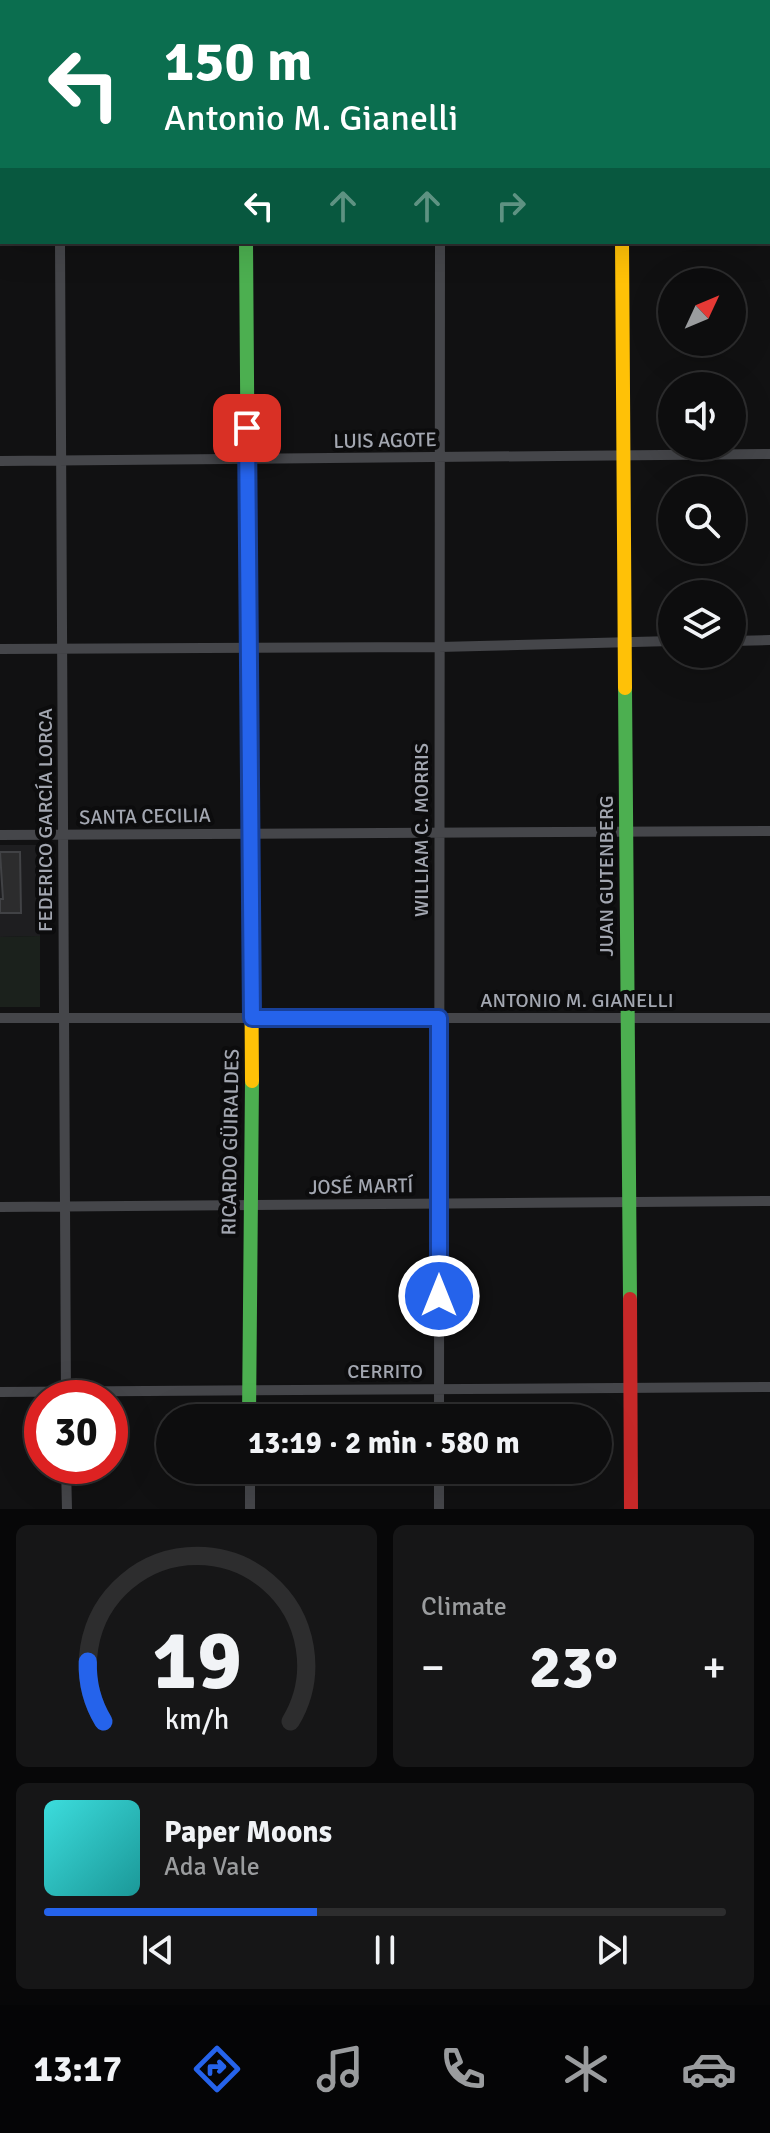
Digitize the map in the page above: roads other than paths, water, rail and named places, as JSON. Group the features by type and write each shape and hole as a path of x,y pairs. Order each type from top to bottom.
{"street":[{"name":"FEDERICO GARCÍA LORCA","path":"60,244 66,1380"},
{"name":"RICARDO GÜIRALDES","path":"246,244 252,1018 249,1404"},
{"name":"WILLIAM C. MORRIS","path":"439,1404 440,244"},
{"name":"JUAN GUTENBERG","path":"622,244 631,1509"},
{"name":"LUIS AGOTE","path":"0,461 770,454"},
{"path":"746,641 770,640"},
{"path":"0,649 439,647 658,641"},
{"name":"SANTA CECILIA","path":"0,835 770,831"},
{"name":"ANTONIO M. GIANELLI","path":"0,1018 770,1018"},
{"name":"JOSÉ MARTÍ","path":"0,1207 770,1201"},
{"name":"CERRITO","path":"128,1393 770,1387"},
{"name":"CERRITO","path":"0,1392 24,1393"},
{"path":"66,1484 67,1509"},
{"path":"250,1484 250,1509"},
{"path":"439,1484 439,1509"}]}
